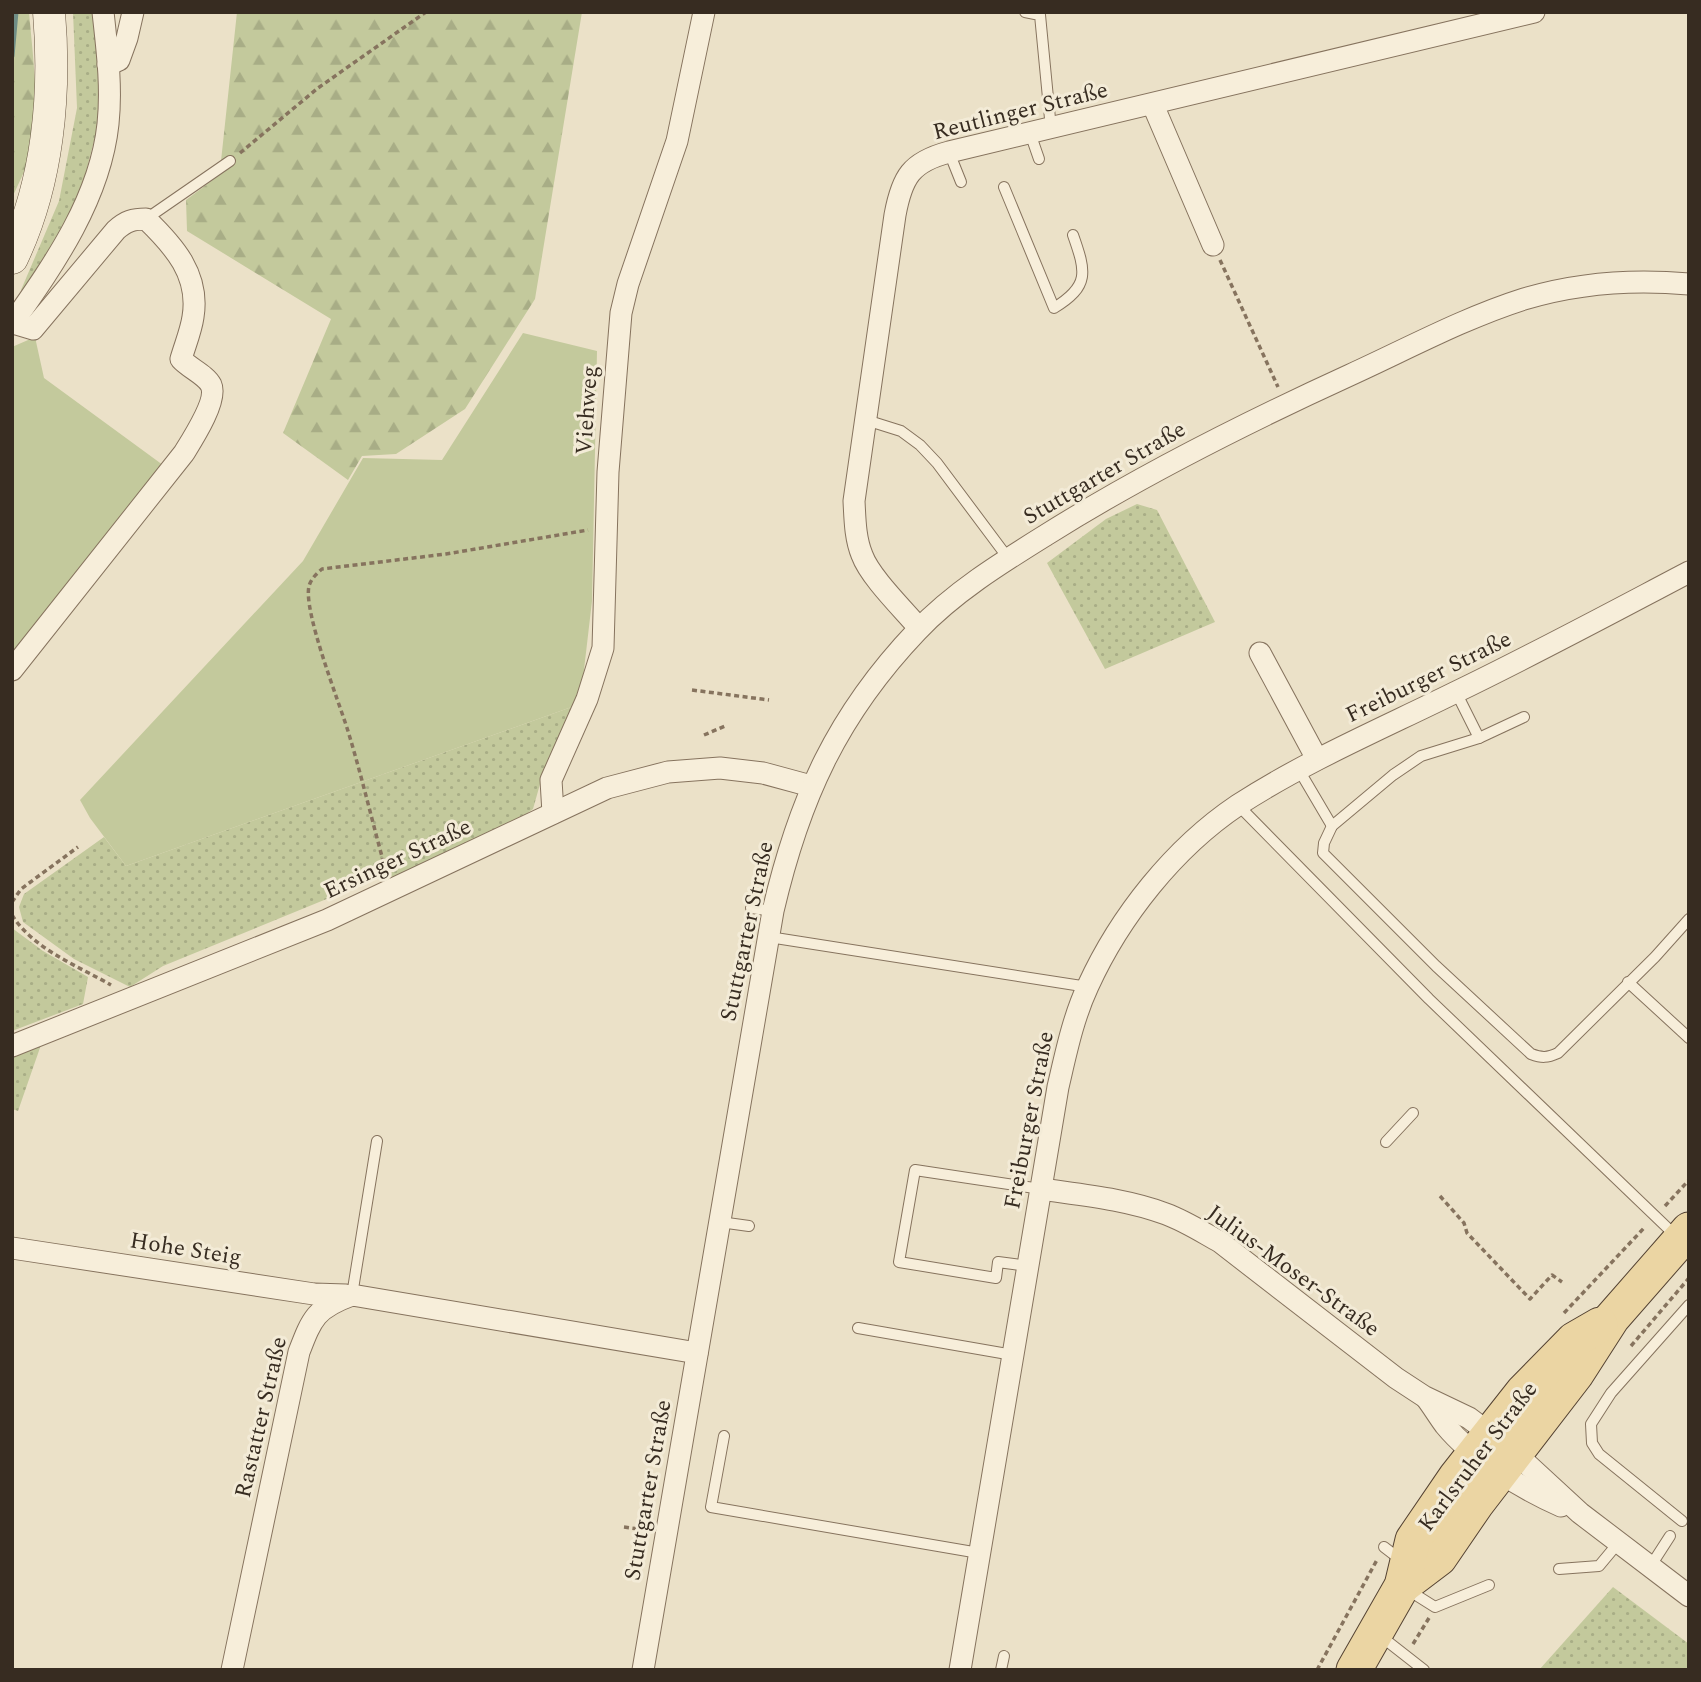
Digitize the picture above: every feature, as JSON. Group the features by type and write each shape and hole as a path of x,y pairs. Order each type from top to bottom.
{"main road":[{"path":"12,258 32,207 45,150 51,97 52,39 49,12"},
{"name":"Karlsruher Straße","path":"1354,1670 1376,1632 1398,1566 1413,1540 1495,1453 1515,1401 1574,1340 1612,1318 1684,1235"}],"street":[{"path":"12,670 184,453 201,427 211,396 211,383 181,359 193,321 195,291 192,280 182,260 164,236 146,219 134,219 116,230 33,329 13,324 54,260 89,196 102,157 108,123 108,65 103,12"},
{"path":"108,65 119,60 133,12"},
{"name":"Viehweg","path":"553,813 551,780 587,699 603,648 608,472 621,313 628,284 677,141 704,12"},
{"name":"Reutlinger Straße","path":"919,628 862,557 855,529 855,501 899,193 907,175 915,167 949,152 1534,12"},
{"path":"1153,105 1213,244"},
{"name":"Stuttgarter Straße","path":"643,1670 773,912 797,823 811,786 842,726 858,702 919,628 955,597 1008,558 1095,504 1286,404 1450,329 1523,300 1594,285 1634,282 1689,284"},
{"name":"Freiburger Straße","path":"960,1670 1063,1065 1088,987 1113,941 1145,893 1188,845 1238,805 1308,765 1689,572"},
{"path":"1260,653 1308,765"},
{"name":"Ersinger Straße","path":"12,1046 316,925 607,788 668,772 700,769 740,769 787,778 811,786"},
{"name":"Julius-Moser-Straße","path":"1041,1189 1138,1205 1168,1214 1220,1242 1396,1378 1425,1397 1447,1427 1495,1453 1557,1504 1580,1513 1689,1596"},
{"name":"Hohe Steig","path":"12,1248 314,1294 352,1296"},
{"path":"352,1296 698,1353"},
{"name":"Rastatter Straße","path":"232,1670 299,1352 309,1326 327,1305 352,1296"}],"lane":[{"path":"1026,12 1040,15 1039,159"},
{"path":"949,152 961,182"},
{"path":"146,219 230,161"},
{"path":"1004,187 1054,308 1072,297 1079,287 1081,261 1073,235"},
{"path":"866,420 901,431 920,445 937,463 1008,558"},
{"path":"1456,692 1479,738"},
{"path":"1524,717 1479,738 1421,757 1393,775 1332,826 1323,853 1436,966 1531,1054 1542,1058 1558,1054 1689,919"},
{"path":"1308,765 1332,826"},
{"path":"1238,805 1429,999 1684,1235"},
{"path":"751,908 773,912"},
{"path":"769,937 1088,987"},
{"path":"1628,982 1689,1038"},
{"path":"1386,1142 1413,1113"},
{"path":"352,1296 377,1141"},
{"path":"1028,1266 998,1262 996,1278 899,1262 915,1170 1041,1189"},
{"path":"720,1222 749,1226"},
{"path":"1682,1521 1599,1454 1592,1443 1591,1424 1611,1394 1689,1305"},
{"path":"858,1328 1013,1355"},
{"path":"724,1436 711,1507 979,1553"},
{"path":"1650,1567 1670,1536"},
{"path":"1559,1569 1599,1566 1619,1542"},
{"path":"1398,1566 1435,1607 1489,1585"},
{"path":"1376,1632 1424,1670"},
{"path":"1001,1670 1004,1656"}],"path":[{"path":"230,161 317,88 426,12"},
{"path":"1213,244 1286,404"},
{"path":"391,891 348,729 324,662 311,610 309,587 313,578 322,569 446,554 608,526"},
{"path":"692,690 769,701"},
{"path":"704,735 725,726"},
{"path":"12,902 21,889 78,847"},
{"path":"12,915 20,928 36,940 123,992 127,1001"},
{"path":"1440,1196 1464,1223 1467,1233 1530,1298 1552,1275 1562,1282"}],"green space":[{"path":"12,12 29,12 35,122 29,158 12,198"},
{"path":"73,12 95,12 101,114 78,203 25,294 21,290 59,201 77,108"},
{"path":"237,12 582,12 535,299 465,409 396,454 362,456 348,480 283,433 331,319 187,231 186,200 226,170 221,161"},
{"path":"523,333 597,351 592,601 580,704 126,866 80,800 303,561 363,458 442,460"},
{"path":"35,337 44,378 167,468 12,661 12,347"},
{"path":"1137,504 1157,510 1215,622 1105,669 1047,563 1106,519"},
{"path":"580,704 542,777 533,809 519,819 393,879 390,873 163,966 130,987 74,959 23,922 19,907 24,894 104,837 126,866"},
{"path":"12,928 43,951 88,977 83,1004 12,1031"},
{"path":"42,1042 18,1111 12,1109 12,1053"},
{"path":"1613,1587 1689,1644 1689,1670 1539,1670"}],"waterway":[{"path":"12,56 16,12"}]}
